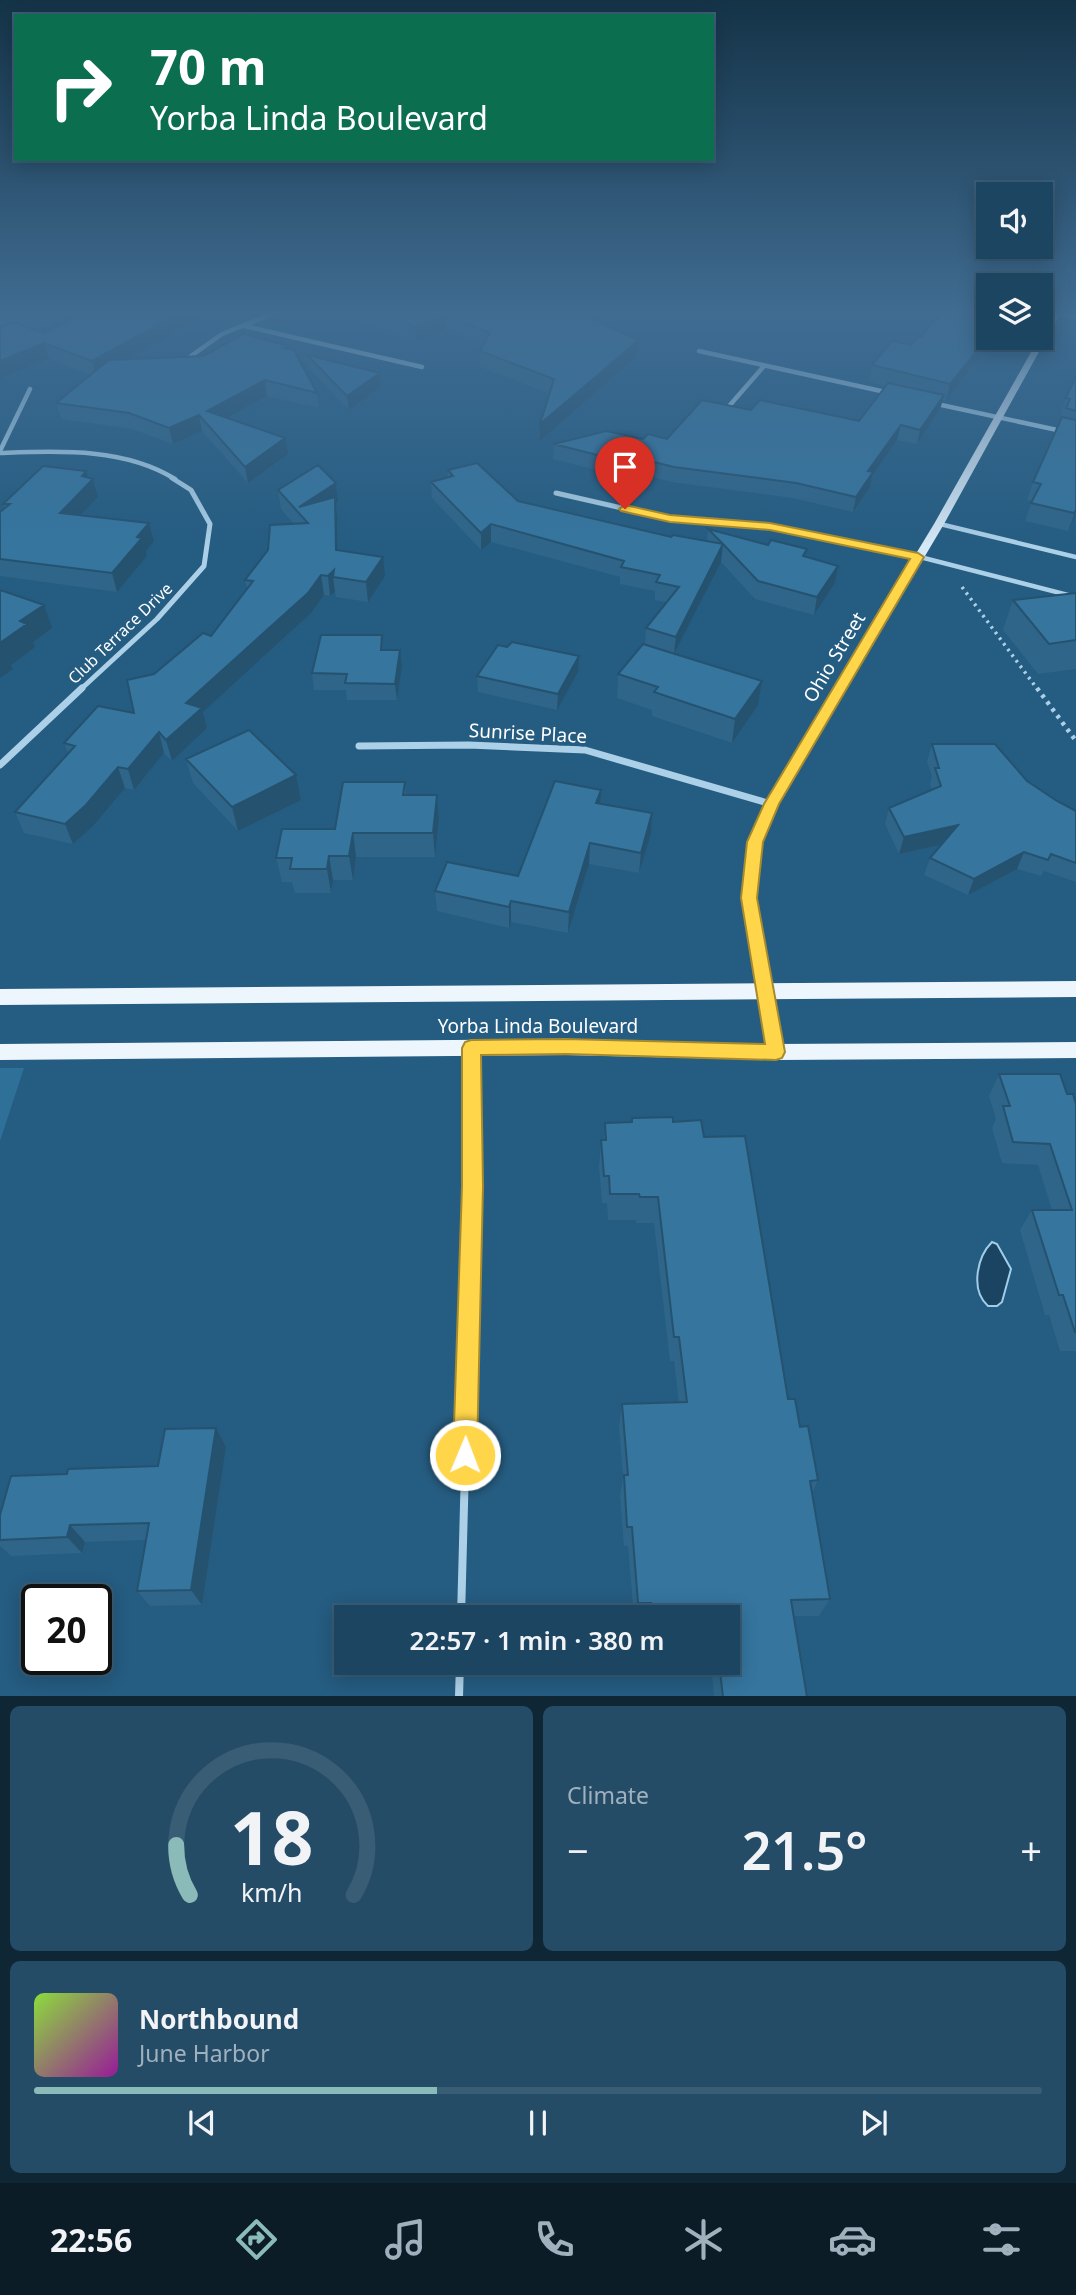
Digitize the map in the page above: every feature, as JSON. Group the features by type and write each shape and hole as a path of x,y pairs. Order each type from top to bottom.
{"main road":[{"name":"Yorba Linda Boulevard","path":"0,997 1076,989"},
{"name":"Yorba Linda Boulevard","path":"0,1052 566,1047 776,1052 1076,1051"}],"street":[{"path":"0,452 30,389"},
{"path":"730,405 744,389"},
{"path":"871,389 894,394"},
{"name":"Ohio Street","path":"776,1052 749,898 755,842 771,804 939,524 1013,389"},
{"path":"919,400 1076,434"},
{"name":"Club Terrace Drive","path":"0,452 73,451 135,462 168,475 191,490 210,524 204,566 157,619 0,765"},
{"path":"556,493 670,519 770,526 918,557"},
{"name":"Sunrise Place","path":"359,746 470,745 585,750 771,804"}],"lane":[{"path":"939,524 1076,557"},
{"path":"918,557 1076,597"},
{"path":"461,1605 472,1186 471,1048"},
{"path":"459,1696 460,1675"}],"path":[{"path":"942,563 940,569 954,577 1076,741"}],"shaded area":[{"path":"0,1068 24,1068 0,1141"},
{"path":"992,1242 997,1244 1011,1269 1002,1302 997,1306 988,1306 982,1299 977,1283 979,1265"}],"building":[{"path":"73,389 248,389 207,411 285,438 245,467 199,415 169,428 129,413 56,403"},
{"path":"340,389 357,389 347,396"},
{"path":"551,389 581,389 540,424"},
{"path":"883,389 917,389 944,395 920,430 901,425 868,471 873,472 856,497 796,483 674,467 646,460 640,466 554,444 606,431 643,439 648,434 667,439 702,400 751,410 760,400 859,421"},
{"path":"1070,389 1076,389 1076,411 1066,408 1070,399 1066,398"},
{"path":"1062,417 1076,420 1074,513 1031,503 1041,484 1033,482"},
{"path":"477,463 518,501 671,537 673,535 723,544 676,637 646,628 679,587 656,582 660,575 621,567 624,561 491,524 481,533 431,482 453,476 448,470"},
{"path":"318,465 336,483 299,507 335,497 336,550 383,557 366,582 333,577 334,570 328,576 321,575 308,593 186,703 202,708 166,740 159,732 128,769 118,767 86,805 65,824 15,812 75,746 64,743 98,706 134,713 127,680 154,674 203,633 211,636 253,581 245,580 268,550 270,525 308,523 278,490"},
{"path":"43,466 86,471 82,476 93,479 60,513 149,523 137,537 142,538 112,573 0,559 0,512 10,504 3,504"},
{"path":"708,529 768,545 771,540 807,549 803,556 838,566 817,597 758,581"},
{"path":"0,590 44,605 20,621 27,624 0,643"},
{"path":"1076,593 1076,640 1049,644 1013,600"},
{"path":"321,635 382,635 381,650 400,650 395,684 345,683 347,674 312,673"},
{"path":"512,642 579,656 558,694 477,676 498,645 507,647"},
{"path":"643,644 762,681 735,719 654,692 658,687 618,674"},
{"path":"249,730 296,775 232,807 186,759"},
{"path":"932,744 995,744 1027,781 1076,811 1076,863 1051,854 1048,860 1024,852 974,879 930,858 958,825 904,837 889,808 941,786"},
{"path":"555,781 601,790 596,803 652,813 641,853 590,843 569,912 511,901 509,907 435,891 447,862 518,876"},
{"path":"343,782 405,782 403,795 437,795 433,833 353,833 349,856 329,856 327,869 290,869 292,858 276,858 282,829 335,829"},
{"path":"999,1074 1060,1074 1067,1094 1073,1094 1076,1104 1076,1332 1063,1295 1059,1295 1032,1210 1072,1210 1050,1144 1013,1142 1003,1106 1010,1106"},
{"path":"673,1117 673,1122 701,1120 704,1137 745,1136 788,1399 795,1399 800,1427 808,1426 818,1480 810,1481 830,1599 791,1600 807,1696 723,1696 720,1675 740,1675 740,1605 638,1603 632,1527 627,1527 624,1475 628,1475 622,1404 687,1402 679,1337 674,1337 658,1197 610,1194 609,1176 604,1176 601,1140 606,1140 605,1123 632,1122 632,1118"},
{"path":"216,1428 191,1590 137,1591 149,1523 70,1525 67,1537 0,1540 0,1515 11,1476 67,1474 68,1469 158,1466 165,1429"}],"route":[{"path":"465,1455 472,1186 471,1048 566,1047 776,1052 749,898 755,842 771,804 918,557 770,526 670,519 625,509"}]}
